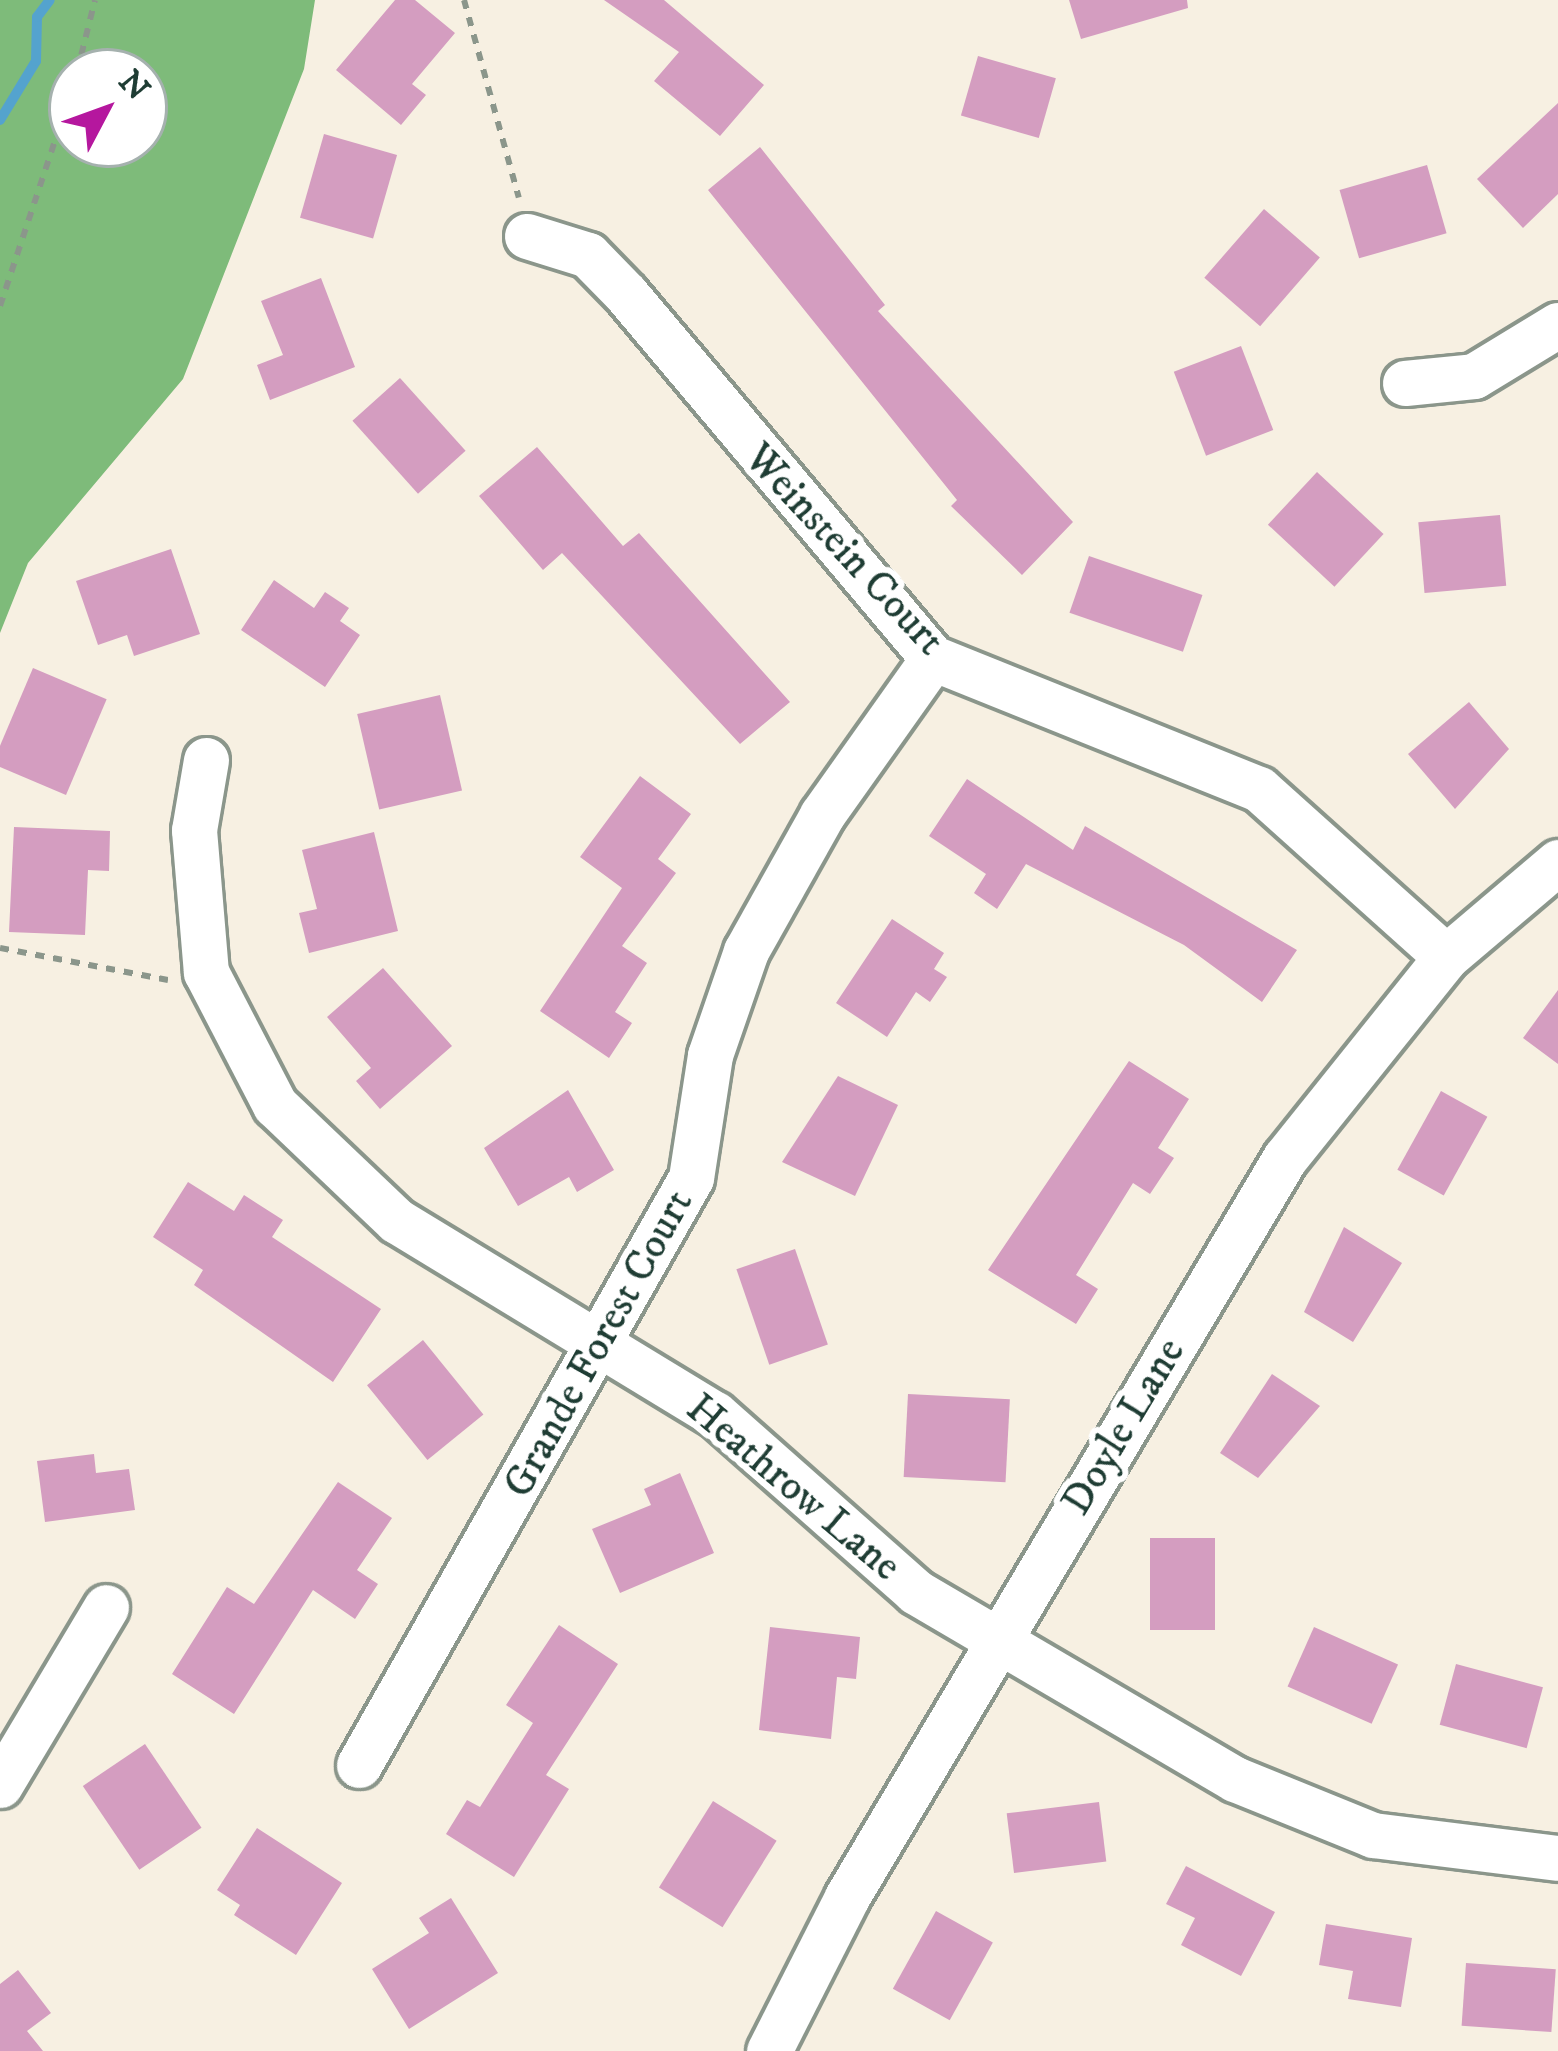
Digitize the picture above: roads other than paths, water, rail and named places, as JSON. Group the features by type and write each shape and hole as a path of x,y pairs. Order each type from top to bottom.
{"street":[{"name":"Weinstein Court","path":"527,236 588,255 614,281 933,658 1259,789 1446,957"},
{"path":"1405,383 1474,376 1558,325"},
{"name":"Grande Forest Court","path":"359,1765 601,1347 691,1178 710,1055 746,951 821,815 933,658"},
{"name":"Heathrow Lane","path":"206,760 194,830 206,972 275,1105 319,1153 397,1221 715,1414 869,1554 1000,1639 1306,1812 1446,1851 1558,1858"},
{"name":"Doyle Lane","path":"769,2051 1000,1639 1286,1158 1446,957 1558,862"},
{"path":"0,1785 106,1607"}],"waterway":[{"path":"0,120 36,61 37,17 50,0"}]}
